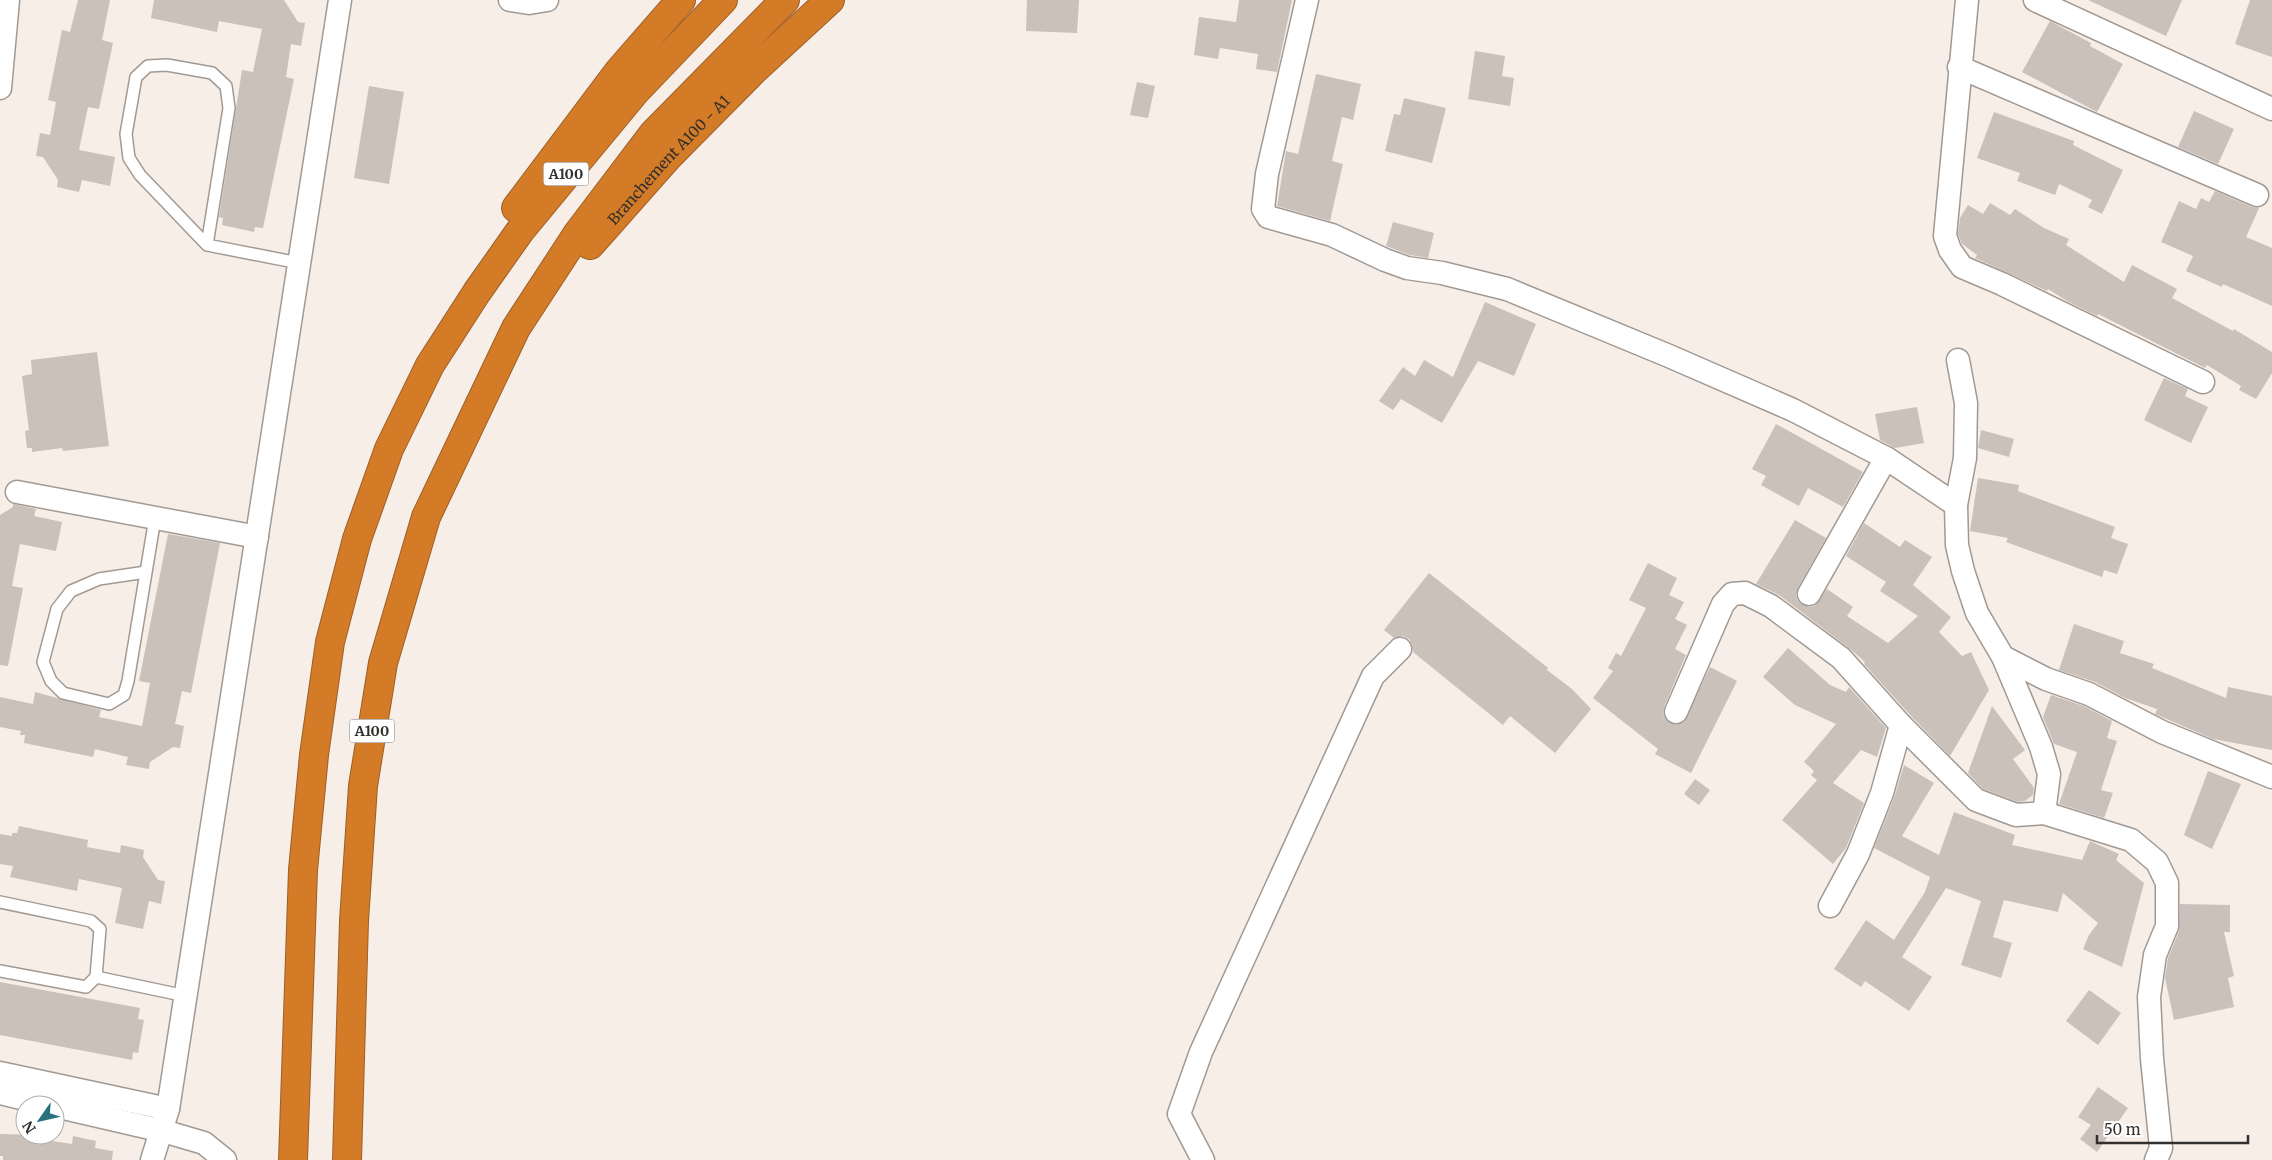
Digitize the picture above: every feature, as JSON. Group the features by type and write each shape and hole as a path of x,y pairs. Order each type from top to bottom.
{"highway":[{"path":"430,365 513,214 558,150 619,71 681,0"},
{"name":"A100","path":"293,1160 303,870 314,755 330,642 358,539 386,458 430,365 477,292 526,224 635,92 724,0"},
{"name":"A100","path":"348,1160 354,921 361,805 383,663 426,517 516,328 578,233 653,134 785,0"},
{"name":"Branchement A100 - A1","path":"516,328 667,158 754,70 830,0"}],"street":[{"path":"0,88 8,0"},
{"path":"152,1160 163,1131 168,1109 340,0"},
{"path":"510,0 529,3 547,0"},
{"path":"1307,0 1267,174 1263,209 1268,217 1332,235 1407,268 1442,273 1506,289 1793,410 1886,458 1956,505"},
{"path":"1967,0 1959,67 1945,236 1950,250 1962,267 2002,284 2203,382"},
{"path":"2034,0 2272,109"},
{"path":"1959,67 2257,194"},
{"path":"1958,360 1966,403 1965,458 1956,505 1957,545 1963,571 1977,613 2003,657 2041,747 2049,774 2044,813"},
{"path":"1809,594 1886,458"},
{"path":"17,492 257,537"},
{"path":"1676,712 1723,604 1732,594 1745,593 1771,606 1841,658 1901,725 1976,800 2016,815 2044,813 2131,840 2158,862 2167,883 2168,926 2156,955 2149,997 2152,1059 2161,1148 2156,1160"},
{"path":"1203,1160 1179,1114 1201,1052 1373,676 1400,648"},
{"path":"2003,657 2046,679 2088,694 2162,732 2272,777"},
{"path":"1830,906 1858,854 1882,793 1901,725"},
{"path":"0,1073 168,1109"},
{"path":"0,1094 15,1097"},
{"path":"65,1108 163,1131 204,1143 224,1160"}],"lane":[{"path":"207,245 229,108 226,86 212,73 167,65 148,66 136,77 126,134 129,158 140,175 207,245 299,264"},
{"path":"146,572 99,579 71,591 57,609 43,662 51,680 63,693 109,704 124,695 128,681 155,518"},
{"path":"0,902 91,921 100,929 96,977 86,988 0,972"},
{"path":"96,977 186,996"}],"building":[{"path":"78,0 110,0 102,40 113,43 99,109 88,107 79,150 115,157 110,186 82,180 79,192 57,187 58,180 43,157 36,156 40,133 50,135 56,102 48,100 62,30 70,32"},
{"path":"154,0 284,0 298,22 305,23 301,46 291,44 286,77 294,79 263,228 255,227 254,232 222,225 223,218 219,217 242,70 253,72 262,29 219,21 217,32 151,18"},
{"path":"1027,0 1079,0 1077,33 1026,31"},
{"path":"1239,0 1292,0 1277,72 1256,69 1258,54 1220,48 1218,59 1194,55 1199,17 1236,22"},
{"path":"2088,0 2182,0 2166,36"},
{"path":"2250,0 2272,0 2272,57 2235,44"},
{"path":"2050,21 2091,43 2090,46 2123,64 2097,112 2022,72"},
{"path":"1475,51 1505,56 1502,76 1514,78 1510,106 1468,99"},
{"path":"1316,74 1361,84 1353,120 1342,117 1332,161 1343,164 1330,221 1277,206 1286,151 1298,154"},
{"path":"1137,82 1155,86 1148,118 1130,115"},
{"path":"369,86 404,92 389,184 354,178"},
{"path":"1404,98 1446,108 1432,163 1385,151 1394,114 1400,115"},
{"path":"2194,111 2234,129 2218,164 2178,147"},
{"path":"1994,112 2074,141 2073,145 2123,170 2102,214 2088,207 2092,200 2059,184 2055,195 2017,181 2020,173 1977,158"},
{"path":"2215,191 2252,207 2259,208 2246,237 2272,248 2272,306 2223,284 2222,287 2186,271 2193,256 2161,242 2179,201 2196,209 2201,198 2209,202"},
{"path":"1990,203 2010,215 2015,209 2044,228 2069,239 2066,245 2124,282 2132,265 2177,289 2172,298 2233,331 2234,329 2272,352 2272,373 2256,399 2239,390 2241,386 2207,365 2205,368 2098,314 2097,316 2067,301 2048,289 2047,291 1975,258 1977,255 1962,244 1958,234 1960,218 1968,205 1983,214"},
{"path":"1393,222 1434,233 1428,258 1410,255 1386,246"},
{"path":"1485,302 1536,324 1514,376 1478,361 1442,423 1401,399 1393,410 1379,401 1403,367 1415,376 1424,360 1453,377"},
{"path":"97,352 109,446 63,451 62,448 32,452 32,448 27,448 25,431 29,430 22,376 32,374 31,360"},
{"path":"2164,378 2188,389 2185,396 2208,407 2191,443 2144,420"},
{"path":"1917,407 1924,443 1895,448 1880,440 1875,414"},
{"path":"1776,424 1863,472 1843,507 1808,488 1799,506 1761,485 1766,476 1752,469"},
{"path":"1981,430 2014,439 2009,457 1978,448"},
{"path":"1978,478 2019,485 2018,491 2115,527 2111,538 2128,544 2117,574 2104,570 2102,577 2006,542 2008,538 1970,531"},
{"path":"13,504 36,509 34,516 62,522 56,551 20,544 12,586 23,588 8,666 0,665 0,515 13,507"},
{"path":"1795,520 1826,538 1798,588 1796,595 1798,601 1809,607 1815,606 1827,589 1853,607 1847,616 1888,643 1918,616 1880,591 1886,582 1846,556 1864,523 1900,547 1905,540 1932,557 1913,585 1951,617 1939,632 1962,656 1971,652 1989,690 1950,756 1911,716 1864,664 1865,662 1779,595 1756,584"},
{"path":"168,534 220,543 191,693 182,691 175,724 184,726 180,748 173,747 150,762 149,769 126,765 128,757 95,749 93,757 24,743 25,735 20,735 21,731 0,727 0,697 33,704 35,692 101,710 99,717 142,726 150,683 139,681"},
{"path":"1648,563 1677,578 1669,595 1684,602 1675,619 1687,625 1675,649 1686,655 1664,707 1663,714 1666,720 1677,725 1684,722 1710,667 1737,681 1691,773 1655,754 1658,749 1593,698 1613,671 1608,668 1616,653 1621,656 1646,608 1629,600"},
{"path":"1429,573 1548,668 1547,670 1572,689 1591,709 1555,753 1510,716 1503,725 1413,652 1409,639 1403,636 1394,638 1384,630"},
{"path":"2074,624 2124,641 2120,653 2154,664 2152,668 2226,698 2228,687 2272,696 2272,750 2213,739 2155,714 2157,709 2125,698 2095,682 2059,670"},
{"path":"1788,648 1830,685 1846,692 1849,687 1886,728 1877,757 1861,750 1833,783 1864,803 1846,848 1833,864 1782,820 1817,780 1811,775 1814,771 1804,762 1836,724 1795,705 1763,677"},
{"path":"2051,695 2084,706 2112,721 2107,738 2117,741 2101,790 2113,793 2104,818 2059,804 2077,752 2054,744 2043,717"},
{"path":"1992,706 2025,750 2013,759 2034,788 2033,795 2025,801 2018,802 1983,789 1968,773"},
{"path":"1904,765 1934,783 1902,836 1939,855 1954,812 2015,835 2012,845 2082,860 2090,841 2119,854 2116,860 2144,883 2122,967 2083,949 2089,935 2098,923 2063,893 2058,912 2004,900 1993,937 2012,943 2001,978 1961,965 1981,901 1946,888 1902,957 1932,977 1909,1011 1865,981 1861,987 1834,969 1866,920 1894,940 1925,892 1930,877 1874,848 1894,798"},
{"path":"2208,771 2241,784 2212,849 2184,835"},
{"path":"1695,779 1710,790 1699,805 1684,794"},
{"path":"19,826 88,840 87,847 120,853 121,845 144,850 143,857 158,880 165,881 161,904 149,901 143,929 115,923 122,888 79,879 77,891 10,877 13,866 0,864 0,834 12,836 12,833 17,833"},
{"path":"2180,904 2230,905 2230,932 2224,932 2234,976 2228,978 2234,1007 2174,1020 2165,978 2168,958 2179,931"},
{"path":"0,982 140,1008 138,1019 144,1020 138,1053 133,1052 132,1060 0,1035"},
{"path":"2089,990 2121,1013 2098,1045 2066,1021"},
{"path":"2098,1087 2128,1108 2097,1152 2080,1139 2091,1125 2078,1117"},
{"path":"0,1134 15,1134 15,1145 72,1144 73,1136 96,1141 95,1148 113,1151 112,1160 3,1160 3,1156 0,1156"}]}
